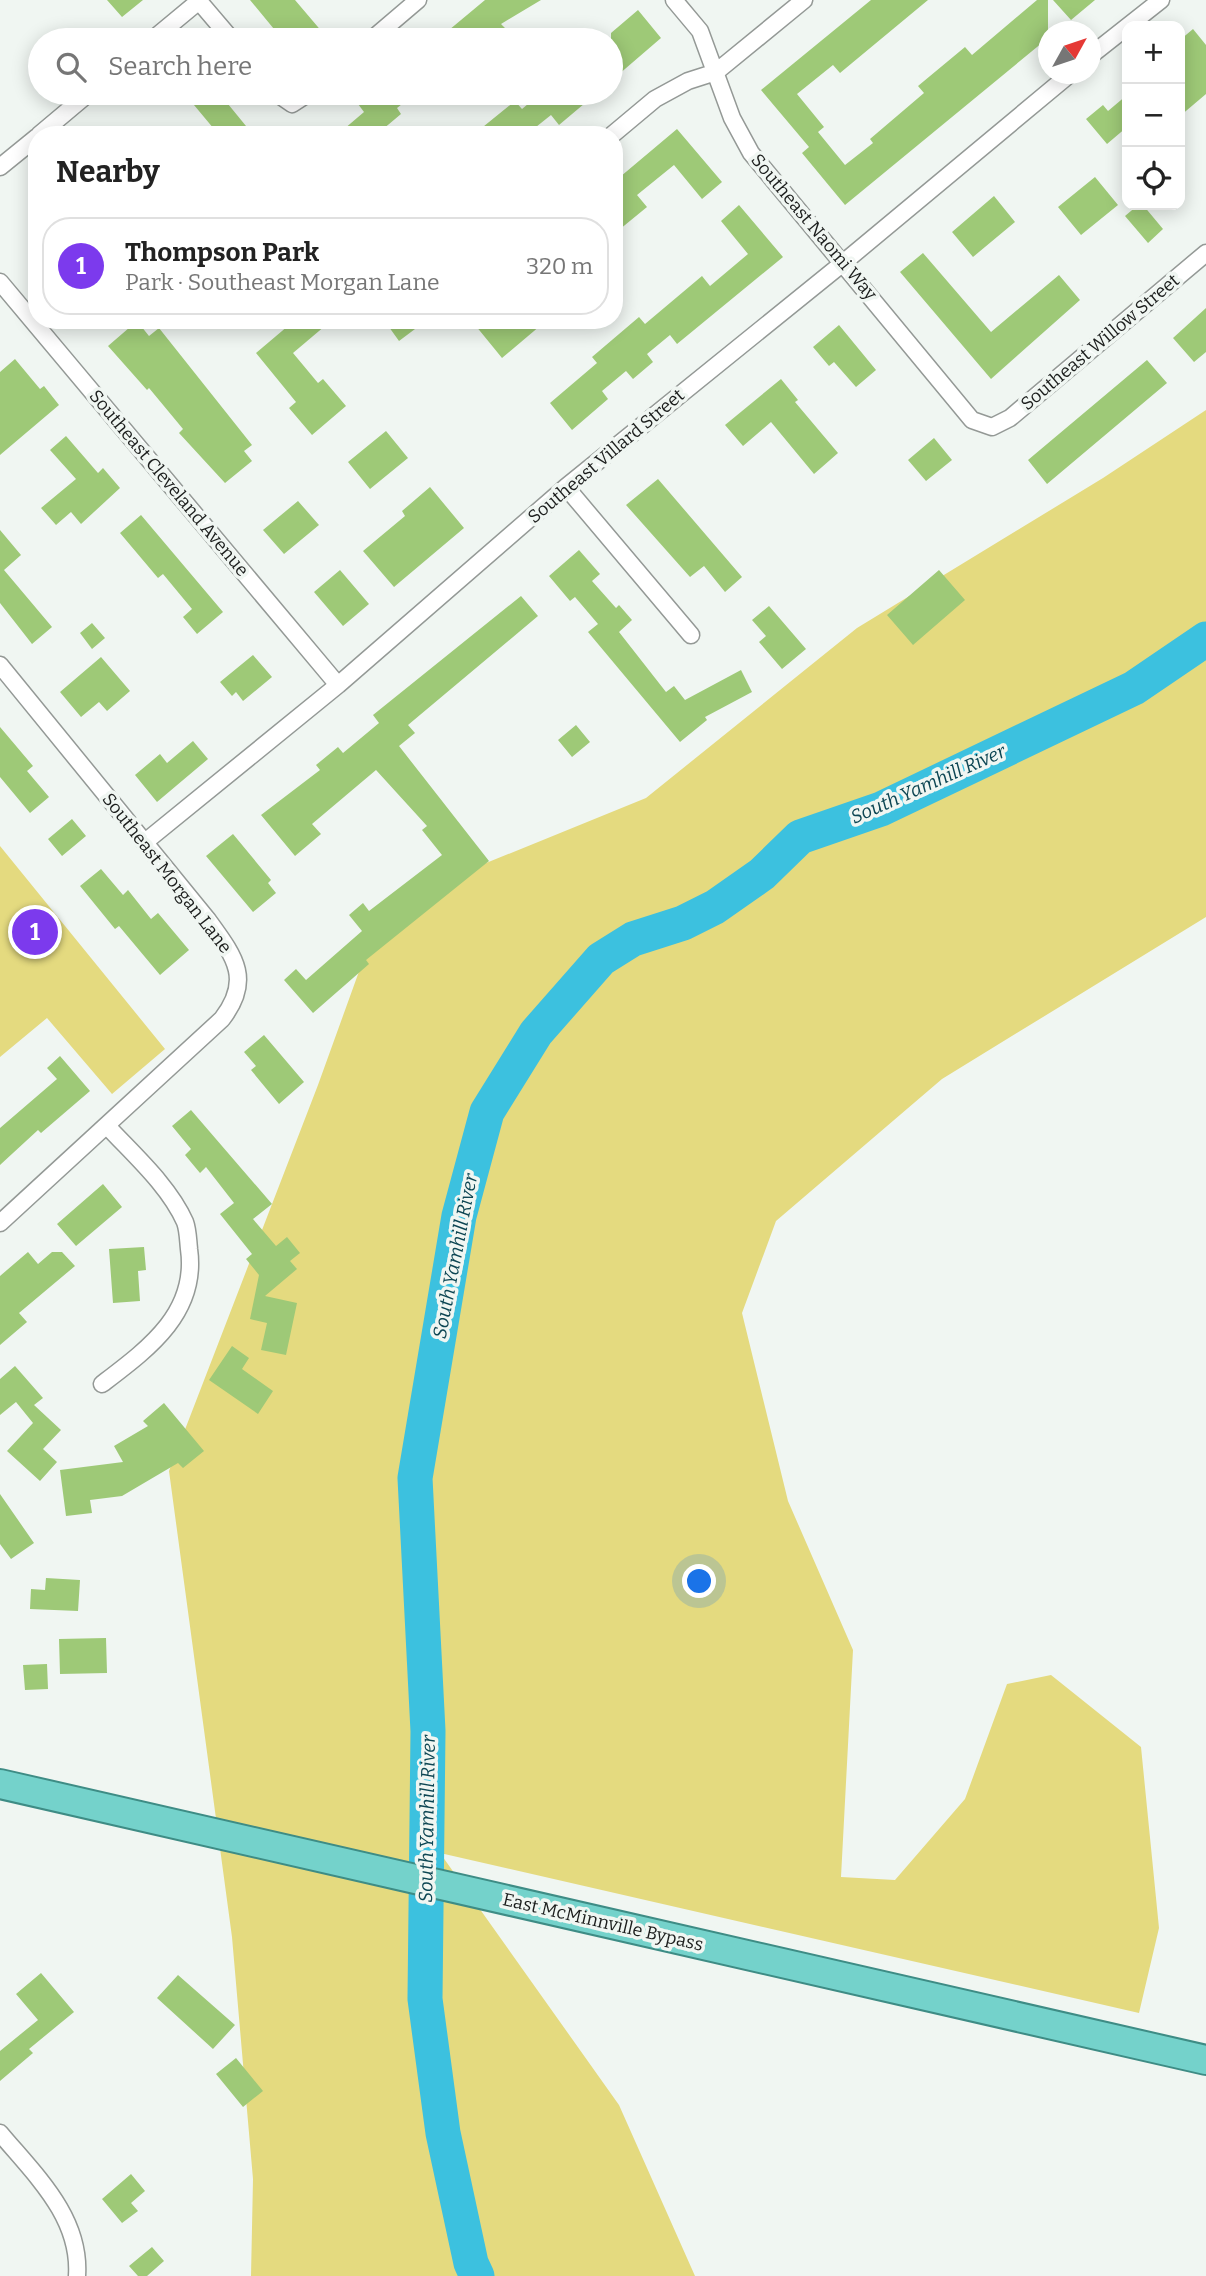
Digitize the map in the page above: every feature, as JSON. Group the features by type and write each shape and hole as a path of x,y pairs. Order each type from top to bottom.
{"highway":[{"name":"East McMinnville Bypass","path":"0,1784 1206,2060"}],"street":[{"path":"166,28 199,0 222,28"},
{"path":"385,28 418,0"},
{"name":"Southeast Naomi Way","path":"674,0 701,31 732,118 751,153 972,420 992,427"},
{"path":"623,126 655,99 688,81 716,72 804,0"},
{"path":"1101,47 1161,0"},
{"name":"Southeast Villard Street","path":"145,842 338,685 566,487 843,263 1058,84"},
{"path":"50,126 75,105"},
{"path":"0,167 28,144"},
{"name":"Southeast Willow Street","path":"992,427 1010,418 1206,253"},
{"name":"Southeast Cleveland Avenue","path":"0,282 28,315"},
{"name":"Southeast Cleveland Avenue","path":"39,329 338,685"},
{"path":"566,487 691,635"},
{"name":"Southeast Morgan Lane","path":"0,665 145,842 232,954 239,978 237,1000 222,1019 108,1127 0,1223"},
{"path":"102,1384 146,1351 168,1328 186,1295 191,1265 186,1223 156,1179 108,1127"},
{"path":"0,2133 50,2192 67,2220 75,2242 77,2276"}],"shaded area":[{"path":"1206,410 1206,917 942,1079 776,1221 742,1313 788,1501 853,1650 841,1877 895,1880 965,1799 1007,1684 1051,1675 1141,1747 1159,1928 1139,2013 440,1853 619,2105 695,2276 251,2276 253,2179 232,1937 169,1471 318,1085 383,905 646,798 857,628 1103,478"},
{"path":"0,846 165,1049 112,1094 47,1018 0,1057"}],"building":[{"path":"107,0 143,0 122,17"},
{"path":"250,0 295,0 319,28 273,28"},
{"path":"485,0 541,0 501,24 505,28 451,28"},
{"path":"871,0 928,0 840,73 833,65 797,94 824,127 818,132 845,165 873,143 870,139 924,93 918,86 965,47 972,55 1037,0 1048,0 1048,21 1038,21 1038,46 845,205 802,153 809,147 761,90"},
{"path":"1053,0 1095,0 1071,20"},
{"path":"638,10 661,38 623,71 623,28 617,28"},
{"path":"1193,29 1206,45 1206,94 1185,112 1185,84 1185,36"},
{"path":"1122,99 1122,131 1107,144 1086,119 1103,105 1108,111"},
{"path":"194,105 229,105 246,126 212,126"},
{"path":"359,105 401,105 397,108 401,114 387,126 348,126 364,112"},
{"path":"510,105 518,105 522,109 527,105 583,105 559,125 551,115 537,126 484,126"},
{"path":"677,129 722,182 702,199 674,165 637,195 647,207 623,227 623,174"},
{"path":"1095,177 1118,205 1081,235 1058,207"},
{"path":"994,196 1015,222 973,257 952,232"},
{"path":"739,205 783,257 677,344 670,335 647,354 653,362 633,379 626,371 602,391 608,399 572,430 550,403 597,363 592,357 639,317 645,324 702,276 710,286 748,254 721,221"},
{"path":"1132,210 1147,210 1163,229 1148,243 1125,216"},
{"path":"923,253 991,332 1059,275 1080,300 991,379 900,272"},
{"path":"1206,308 1206,352 1194,362 1173,338"},
{"path":"839,325 876,370 856,387 834,362 829,366 813,347"},
{"path":"128,329 143,329 149,336 160,329 252,445 244,451 252,461 225,483 179,433 183,429 149,388 147,390 108,346"},
{"path":"284,329 321,329 293,353 318,383 323,379 346,406 312,435 289,408 296,402 256,353"},
{"path":"390,329 415,329 399,341"},
{"path":"478,329 536,329 502,358"},
{"path":"15,359 40,389 44,386 59,405 0,455 0,372"},
{"path":"1147,360 1167,383 1047,484 1028,460"},
{"path":"781,379 798,400 795,402 838,453 814,474 771,422 743,446 725,425"},
{"path":"386,431 408,458 370,489 348,462"},
{"path":"66,436 98,473 103,468 120,488 81,524 71,512 56,525 41,508 76,479 50,450"},
{"path":"934,438 952,460 926,481 908,460"},
{"path":"658,479 742,577 725,592 704,566 690,577 626,505"},
{"path":"430,487 464,528 394,587 363,551 405,516 402,511"},
{"path":"298,501 319,525 284,554 263,530"},
{"path":"141,515 223,612 197,634 183,617 192,609 163,574 158,578 120,533"},
{"path":"0,530 21,555 4,570 52,627 32,644 0,603"},
{"path":"579,550 600,574 592,581 616,608 619,605 632,620 619,632 666,692 674,686 685,700 741,670 752,692 705,717 707,720 680,742 588,632 598,624 575,597 570,601 549,576"},
{"path":"340,570 369,604 343,626 314,592"},
{"path":"939,570 965,600 913,645 887,615"},
{"path":"521,596 538,616 408,725 415,733 399,746 489,861 366,960 369,964 313,1013 284,980 296,969 306,980 362,931 349,915 363,903 369,911 442,855 422,830 427,826 376,770 312,824 321,834 295,856 261,815 320,770 316,765 338,747 343,753 379,723 373,715"},
{"path":"769,606 806,649 782,669 759,642 766,636 752,620"},
{"path":"92,623 105,638 92,649 80,633"},
{"path":"253,655 272,677 243,701 236,692 232,696 220,682"},
{"path":"101,657 130,691 107,711 99,702 81,717 60,692"},
{"path":"576,725 590,742 572,757 558,740"},
{"path":"0,727 33,766 27,771 49,797 30,813 0,777"},
{"path":"193,741 208,759 157,802 135,775 160,754 167,763"},
{"path":"72,819 86,836 62,856 48,839"},
{"path":"233,834 271,880 268,883 276,893 253,912 206,856"},
{"path":"101,869 123,895 128,890 151,919 158,913 189,950 160,975 119,926 115,929 80,886"},
{"path":"264,1035 304,1082 279,1104 251,1070 256,1066 244,1052"},
{"path":"60,1056 90,1091 41,1133 38,1130 0,1165 0,1128 57,1079 47,1068"},
{"path":"191,1110 272,1204 253,1219 276,1246 287,1237 300,1253 290,1261 297,1269 265,1296 297,1303 286,1355 261,1350 267,1323 250,1319 259,1275 246,1259 252,1254 220,1214 234,1203 206,1167 200,1173 185,1155 191,1149 172,1126"},
{"path":"103,1184 122,1207 76,1246 57,1224"},
{"path":"144,1247 146,1270 138,1271 140,1301 113,1303 109,1249"},
{"path":"28,1252 38,1264 52,1252 62,1252 75,1266 19,1313 27,1322 0,1345 0,1276"},
{"path":"232,1346 249,1358 242,1369 273,1391 258,1414 209,1380"},
{"path":"15,1366 43,1398 34,1405 61,1430 43,1449 57,1462 40,1481 7,1451 33,1423 16,1402 0,1415 0,1379"},
{"path":"164,1403 204,1451 183,1468 178,1463 122,1496 90,1500 92,1513 66,1516 60,1470 123,1462 114,1446 148,1426 143,1421"},
{"path":"0,1494 34,1543 11,1559 0,1544"},
{"path":"46,1578 80,1580 78,1611 30,1609 31,1589 45,1590"},
{"path":"106,1638 107,1673 60,1674 59,1639"},
{"path":"47,1664 48,1689 25,1690 23,1665"},
{"path":"41,1973 74,2012 29,2049 33,2053 0,2081 0,2051 38,2020 16,1994"},
{"path":"178,1975 235,2025 213,2049 157,1998"},
{"path":"236,2058 263,2091 243,2107 216,2074"},
{"path":"131,2174 145,2191 131,2203 138,2211 122,2223 102,2199"},
{"path":"152,2247 164,2261 147,2276 138,2276 129,2266"}],"waterway":[{"name":"South Yamhill River","path":"477,2276 471,2263 443,2133 425,1999 428,1731 415,1478 459,1216 487,1112 536,1033 601,959 633,939 683,923 715,907 762,874 800,837 881,809 1134,688 1206,639"}],"place":[{"name":"Thompson Park","path":"35,932"}]}
